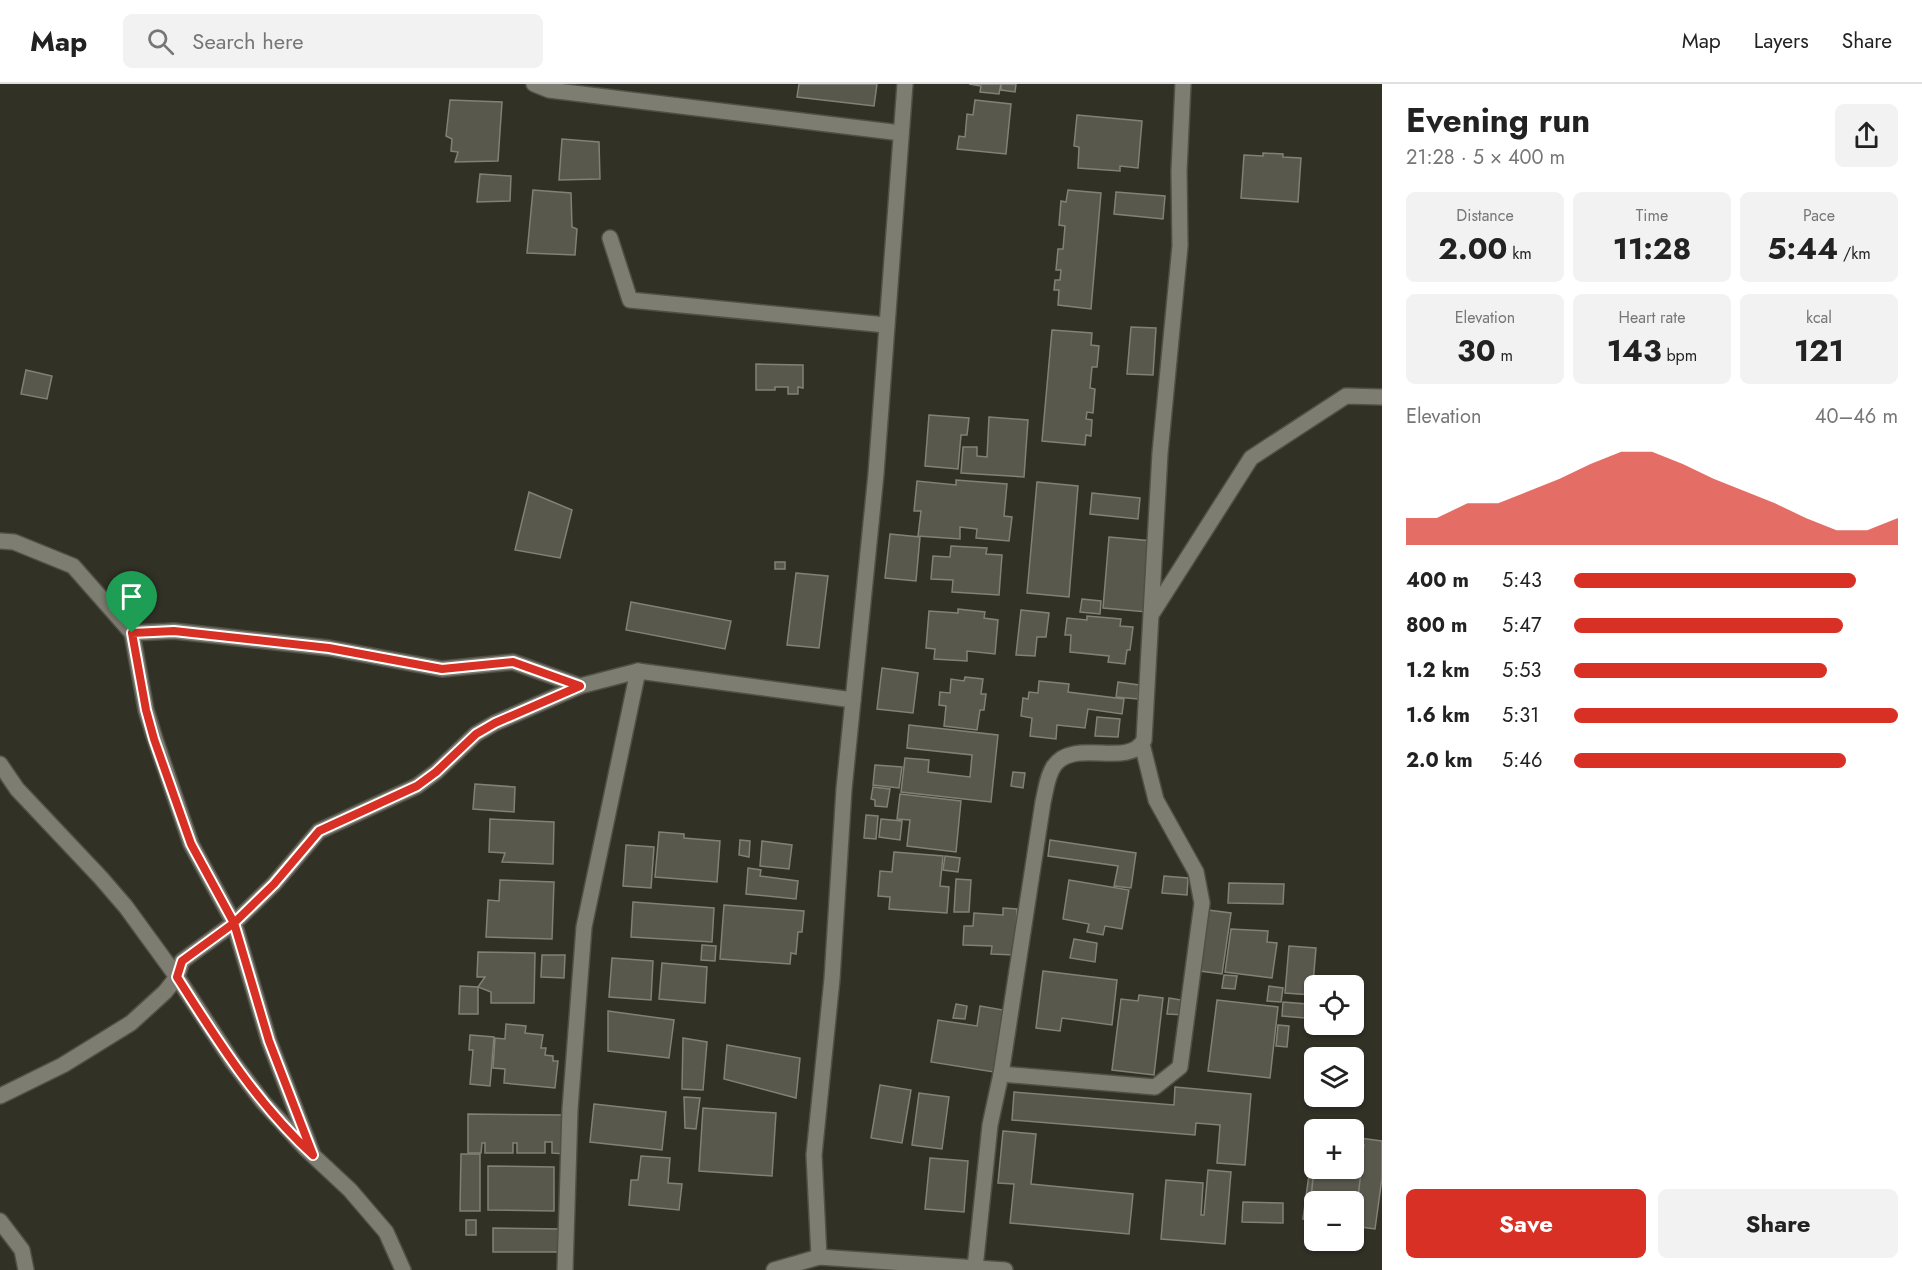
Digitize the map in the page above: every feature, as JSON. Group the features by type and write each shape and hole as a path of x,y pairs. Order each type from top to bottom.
{"street":[{"path":"534,84 549,90 901,133"},
{"path":"819,1257 814,1155 832,979 844,789 876,474 904,84"},
{"path":"1001,1074 1155,1087 1180,1067 1202,903 1196,872 1156,800 1142,744 1145,732 1160,453 1180,246 1179,171 1182,84"},
{"path":"610,238 630,300 886,325"},
{"path":"1152,615 1251,458 1346,396 1382,397"},
{"path":"0,541 14,542 73,566 132,633 146,710 154,739 191,844 234,923 269,1041 313,1155"},
{"path":"132,633 174,631 329,648 442,669 513,662 580,686"},
{"path":"0,1096 63,1065 130,1023 165,992 177,977 182,961 234,923 274,884 319,831 417,786 436,772 476,734 495,723 580,686 638,671 853,700"},
{"path":"565,1270 570,1109 584,927 638,671"},
{"path":"975,1268 990,1125 1001,1074 1043,802 1049,777 1061,758 1068,755 1129,752 1142,744"},
{"path":"0,764 17,789 101,878 126,908 177,977 232,1061 263,1102 350,1190 386,1232 403,1270"},
{"path":"0,1221 22,1250 26,1270"},
{"path":"774,1270 819,1257 1005,1270"}],"building":[{"path":"799,84 877,84 874,106 797,97"},
{"path":"969,84 1001,84 999,94 980,92 981,86"},
{"path":"1001,84 1016,84 1015,92 1001,90"},
{"path":"450,100 502,102 498,161 455,162 458,152 451,151 452,139 446,136"},
{"path":"975,100 1011,104 1006,154 957,149 959,136 965,137 967,114 973,115"},
{"path":"1077,115 1142,121 1138,168 1120,166 1120,171 1078,168 1079,147 1074,146"},
{"path":"562,139 599,142 600,179 559,180"},
{"path":"1263,153 1301,158 1298,202 1241,198 1244,155 1263,156"},
{"path":"480,174 511,176 510,201 477,202"},
{"path":"533,190 571,193 572,227 577,229 575,255 527,253"},
{"path":"1068,190 1101,193 1091,309 1058,305 1059,290 1054,290 1055,280 1060,280 1061,270 1056,270 1058,249 1063,249 1065,226 1059,225 1061,201 1066,202"},
{"path":"1116,192 1165,196 1163,219 1114,214"},
{"path":"1131,327 1156,328 1153,375 1127,374"},
{"path":"1052,330 1092,333 1091,345 1099,346 1097,367 1092,367 1090,388 1095,389 1093,413 1087,412 1086,419 1092,420 1091,436 1086,435 1085,445 1042,441"},
{"path":"756,364 803,365 803,388 798,387 798,394 788,394 788,387 756,390"},
{"path":"26,370 52,376 47,399 21,394"},
{"path":"929,415 969,418 967,435 961,435 958,469 925,466"},
{"path":"989,417 1028,420 1024,477 961,473 963,447 977,447 977,456 987,457"},
{"path":"956,480 1007,484 1004,516 1012,517 1009,541 976,538 977,529 960,527 960,539 918,536 921,511 914,511 917,481 956,485"},
{"path":"1037,482 1078,486 1069,597 1027,593"},
{"path":"529,492 572,510 560,558 515,550"},
{"path":"1092,493 1140,498 1138,519 1090,514"},
{"path":"890,534 920,537 916,581 885,578"},
{"path":"1109,537 1153,541 1147,612 1103,608"},
{"path":"951,546 987,548 986,554 1002,555 999,595 952,592 953,580 931,579 933,556 950,557"},
{"path":"775,562 785,562 785,569 775,569"},
{"path":"796,573 828,576 819,648 787,645"},
{"path":"1082,599 1101,601 1100,614 1080,612"},
{"path":"631,602 731,621 725,649 626,630"},
{"path":"958,609 985,612 984,618 998,620 995,654 967,651 967,661 934,659 935,649 926,648 929,611 958,613"},
{"path":"1021,610 1049,613 1046,637 1037,637 1035,656 1016,655"},
{"path":"1087,616 1121,619 1120,626 1133,627 1130,650 1127,650 1125,664 1108,662 1109,656 1070,652 1071,635 1065,635 1067,618 1087,620"},
{"path":"882,668 918,673 913,713 877,709"},
{"path":"965,677 983,679 981,694 986,694 984,710 980,710 977,730 944,726 946,706 939,705 940,692 950,693 951,679 964,681"},
{"path":"1039,681 1069,684 1068,692 1124,699 1122,714 1088,709 1085,728 1057,725 1056,739 1030,736 1032,718 1021,716 1023,698 1028,699 1029,692 1038,693"},
{"path":"1118,682 1139,685 1138,699 1116,697"},
{"path":"1097,717 1120,719 1118,737 1095,736"},
{"path":"909,725 998,735 991,802 901,792 905,758 929,760 928,772 970,777 972,755 907,748"},
{"path":"875,765 902,767 899,788 873,785"},
{"path":"1013,772 1025,773 1023,788 1011,786"},
{"path":"475,784 515,787 514,812 473,809"},
{"path":"873,787 890,789 887,807 875,806 875,800 871,799"},
{"path":"900,794 961,801 956,852 907,846 910,820 897,819"},
{"path":"866,815 878,816 876,839 864,838"},
{"path":"490,819 554,822 553,864 502,862 505,853 489,852"},
{"path":"881,819 902,821 900,840 879,837"},
{"path":"659,832 684,834 684,838 720,841 717,882 655,877"},
{"path":"740,840 750,841 749,857 739,855"},
{"path":"1050,840 1136,853 1131,888 1114,886 1118,866 1048,856"},
{"path":"762,841 792,845 789,869 760,866"},
{"path":"626,845 654,847 651,888 623,886"},
{"path":"894,852 943,856 940,886 949,887 947,913 889,909 890,897 878,896 880,871 892,872"},
{"path":"945,856 960,858 958,872 943,870"},
{"path":"748,868 761,870 760,876 798,881 796,899 746,894"},
{"path":"1164,876 1188,878 1187,895 1162,893"},
{"path":"956,879 971,880 969,912 954,912"},
{"path":"500,880 554,882 552,939 486,937 488,900 499,901"},
{"path":"1069,880 1129,890 1122,929 1105,926 1103,935 1087,932 1089,924 1063,919"},
{"path":"1229,883 1284,884 1283,904 1228,903"},
{"path":"633,902 714,908 712,942 631,937"},
{"path":"724,905 804,911 802,932 798,932 796,954 791,953 790,964 720,959"},
{"path":"1003,908 1017,909 1015,955 991,954 992,946 963,945 964,926 973,926 974,913 1003,915"},
{"path":"1208,910 1231,913 1222,974 1200,971"},
{"path":"1231,929 1268,931 1267,942 1277,943 1272,978 1225,972"},
{"path":"1074,939 1097,943 1095,962 1070,958"},
{"path":"702,945 716,946 715,961 701,960"},
{"path":"1289,946 1316,948 1314,975 1304,975 1304,994 1285,993"},
{"path":"478,952 535,953 534,1003 491,1003 491,992 478,987 485,977 477,977"},
{"path":"542,955 565,955 564,978 541,977"},
{"path":"612,958 653,961 651,1000 609,997"},
{"path":"662,963 707,967 705,1003 659,999"},
{"path":"1043,971 1117,980 1112,1025 1062,1018 1060,1031 1036,1028"},
{"path":"1224,975 1237,976 1235,989 1222,988"},
{"path":"460,986 478,987 478,1014 459,1014"},
{"path":"1269,986 1283,988 1281,1002 1267,1001"},
{"path":"1139,995 1163,998 1154,1075 1112,1070 1121,999 1138,1001"},
{"path":"1169,998 1187,1001 1185,1015 1167,1014"},
{"path":"1217,1000 1278,1007 1270,1078 1208,1071"},
{"path":"1283,1002 1304,1004 1304,1018 1282,1016"},
{"path":"956,1004 967,1006 965,1019 953,1018"},
{"path":"980,1006 1009,1011 1000,1073 931,1062 938,1020 977,1026"},
{"path":"608,1011 674,1020 669,1058 608,1051"},
{"path":"506,1024 526,1026 525,1033 543,1035 541,1048 546,1048 545,1055 553,1056 553,1061 558,1061 555,1088 504,1083 505,1069 493,1068 495,1038 505,1039"},
{"path":"1278,1025 1289,1026 1287,1047 1276,1046"},
{"path":"470,1035 494,1037 490,1086 470,1084 473,1050 469,1050"},
{"path":"683,1038 707,1042 703,1090 682,1089"},
{"path":"727,1045 800,1058 796,1098 724,1079"},
{"path":"880,1085 911,1090 902,1143 871,1138"},
{"path":"1175,1087 1251,1094 1245,1165 1217,1163 1220,1125 1196,1123 1195,1135 1012,1120 1014,1092 1174,1105"},
{"path":"919,1093 949,1097 942,1149 912,1145"},
{"path":"684,1097 700,1098 696,1129 685,1128"},
{"path":"594,1104 666,1112 662,1150 590,1142"},
{"path":"703,1108 776,1113 772,1176 699,1171"},
{"path":"468,1114 567,1115 567,1154 552,1153 552,1142 545,1142 545,1153 517,1153 517,1143 513,1143 513,1153 485,1153 485,1143 482,1143 481,1153 468,1153"},
{"path":"1003,1131 1036,1134 1031,1184 1133,1194 1129,1234 1010,1223 1014,1184 998,1183"},
{"path":"1364,1139 1382,1141 1382,1178 1375,1229 1364,1228 1364,1191 1307,1191 1308,1179 1364,1179"},
{"path":"461,1154 480,1154 480,1211 460,1211"},
{"path":"641,1156 670,1158 668,1183 682,1184 679,1210 629,1205 631,1180 638,1180"},
{"path":"930,1158 968,1161 964,1212 925,1209"},
{"path":"488,1166 554,1167 554,1211 488,1210"},
{"path":"1208,1170 1231,1172 1225,1244 1161,1239 1166,1180 1203,1183 1201,1215 1204,1215"},
{"path":"1313,1179 1360,1179 1359,1191 1312,1191"},
{"path":"1243,1202 1283,1203 1283,1223 1242,1222"},
{"path":"466,1220 476,1220 476,1235 466,1235"},
{"path":"493,1228 563,1229 563,1252 493,1252"}],"route":[{"path":"132,633 146,710 154,739 191,844 234,923 182,961 177,977 232,1061 263,1102 313,1155 269,1041 234,923 274,884 319,831 417,786 436,772 476,734 495,723 580,686 513,662 442,669 329,648 174,631 132,633"}]}
